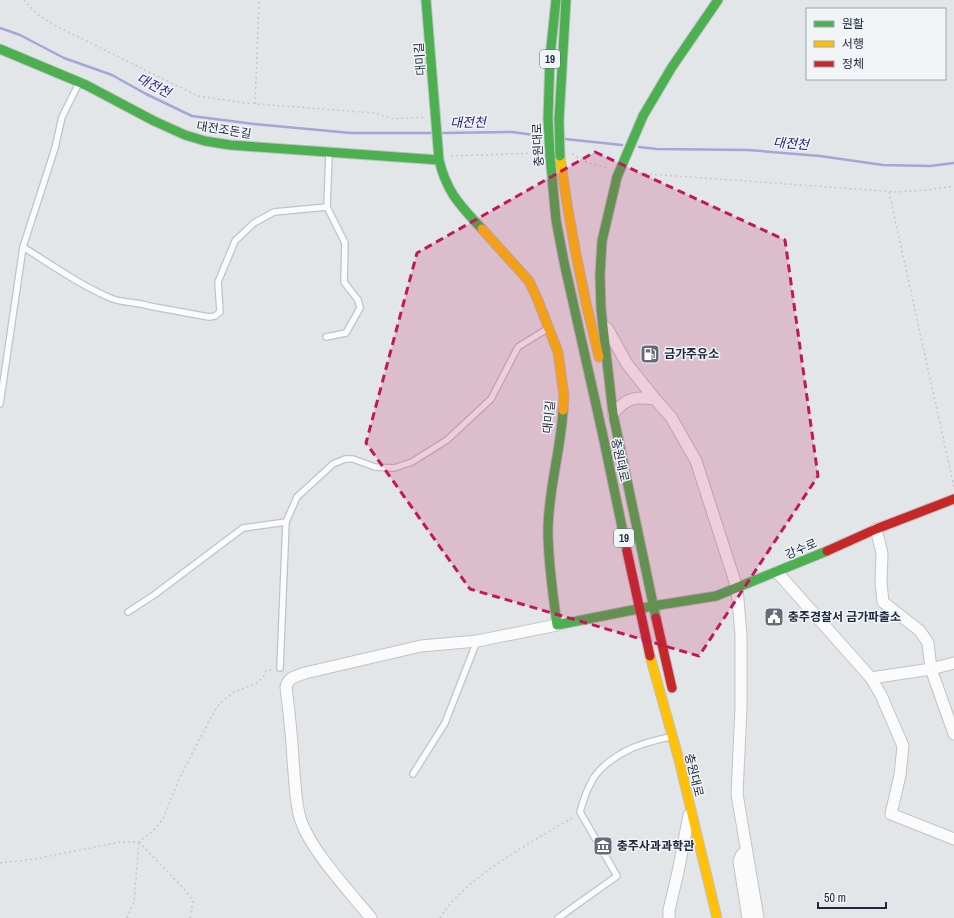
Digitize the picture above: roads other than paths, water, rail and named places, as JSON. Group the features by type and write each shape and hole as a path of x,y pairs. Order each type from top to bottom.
{"main road":[{"name":"대미길","path":"426,0 439,155 443,177 455,199 528,281 549,327 558,352 564,396 563,414 548,530 550,571 557,625"},
{"name":"충원대로","path":"556,0 550,57 548,119 556,220 646,643 672,736 716,918"},
{"name":"충원대로","path":"566,0 559,120 560,156 564,191 592,331 613,414 653,606 674,698"},
{"path":"613,414 602,318 600,275 602,241 617,177 643,116 672,67 718,0"},
{"name":"대전조돈길","path":"0,48 79,82 154,121 185,135 205,141 230,145 329,152 439,155"},
{"name":"강수로","path":"653,606 716,596 777,572 876,529 954,499"},
{"path":"557,625 653,606"}],"street":[{"path":"602,318 627,364 670,417 696,461 737,588 741,635 741,708 737,794 758,918"},
{"path":"613,414 622,404 640,397 655,399"},
{"path":"876,529 882,553 881,583 883,602 920,631 928,643 931,669 954,734"},
{"path":"777,572 871,678 881,695 903,746 900,776 891,814 954,838"},
{"path":"371,918 315,847 301,821 294,776 291,728 286,687 287,683 291,678 305,674 421,646 477,641 557,625"},
{"path":"871,678 931,669 954,663"},
{"path":"669,918 670,905 690,808"},
{"path":"746,850 739,861 748,918"}],"lane":[{"path":"0,404 22,247 55,148 62,117 79,82"},
{"path":"326,337 346,333 360,308 358,300 344,282 345,243 327,207 329,152"},
{"path":"22,247 84,284 115,299 149,306 215,316 220,312 218,282 235,241 254,223 274,212 327,207"},
{"path":"280,668 286,522 297,497 333,464 345,459 353,459 375,466 394,468 412,462 448,440 491,400 518,347 549,327"},
{"path":"128,612 154,595 242,528 286,522"},
{"path":"413,774 445,723 477,641"},
{"path":"558,918 617,876 580,812 584,797 592,779 603,767 620,753 644,743 672,736"}],"waterway":[{"name":"대전천","path":"0,28 20,35 64,58 112,75 146,94 192,116 254,124 351,133 431,133"},
{"name":"대전천","path":"442,133 512,132 541,136"},
{"name":"대전천","path":"565,139 622,145"},
{"name":"대전천","path":"639,147 657,149 748,150 820,156 883,165 930,166 954,163"}],"place":[{"name":"금가주유소","path":"650,354"},
{"name":"충주경찰서 금가파출소","path":"774,617"},
{"name":"충주사과과학관","path":"603,846"}]}
